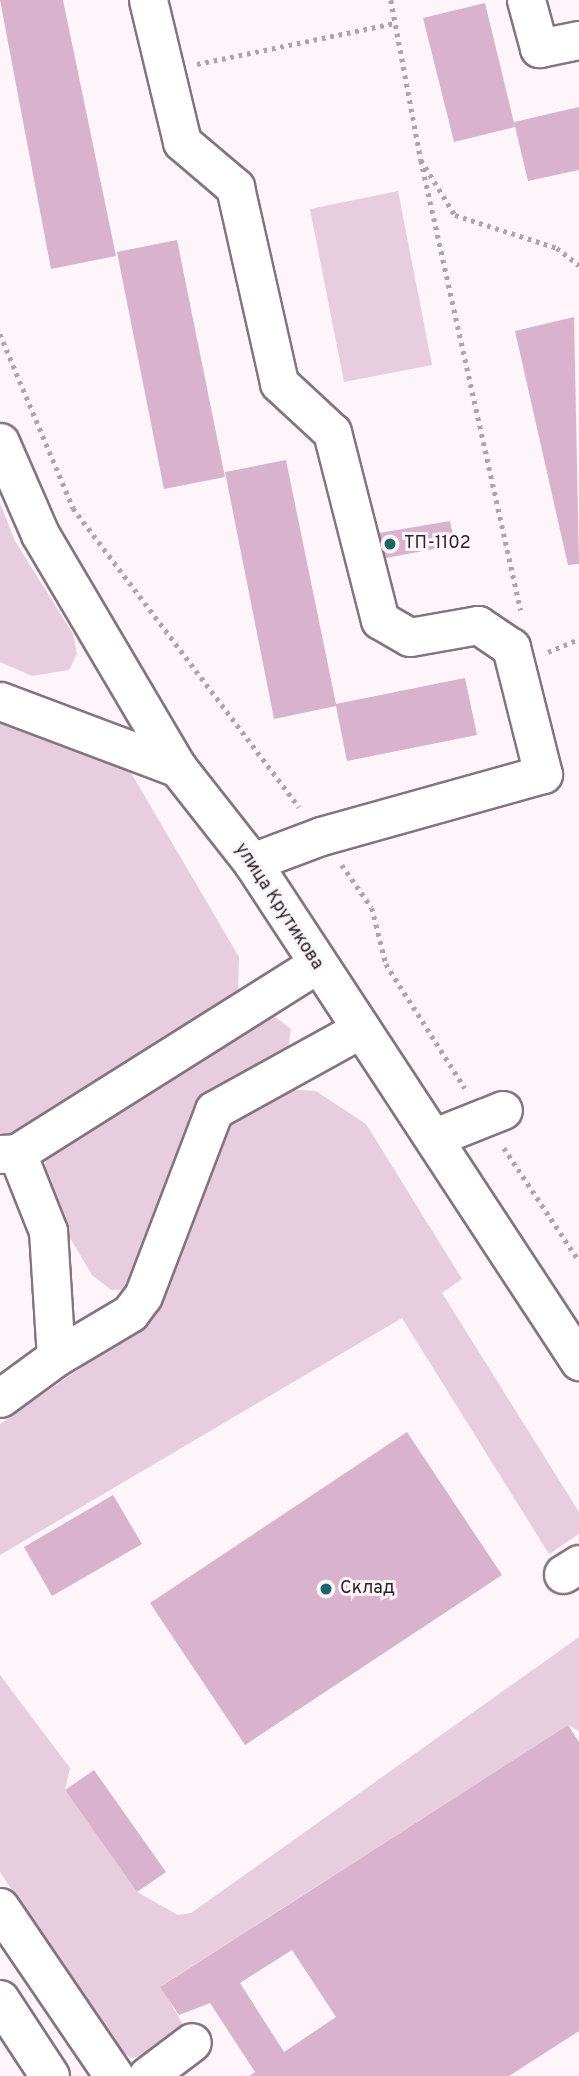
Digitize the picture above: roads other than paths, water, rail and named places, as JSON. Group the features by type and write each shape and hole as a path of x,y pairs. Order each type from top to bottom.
{"main road":[{"path":"0,1908 114,2076"},
{"path":"0,2000 50,2076"}],"street":[{"path":"148,0 181,142 235,187 279,383 332,432 380,620 410,637 478,625 511,647 543,774 321,836 252,862"},
{"path":"526,0 539,48 579,40"},
{"name":"улица Крутикова","path":"0,442 40,534 178,768 252,862 316,965 435,1137 579,1361"},
{"path":"0,701 178,768"},
{"path":"56,1357 48,1231 8,1154 316,965"},
{"path":"0,1398 56,1357 130,1313 143,1296 214,1110 361,1029"},
{"path":"435,1137 494,1114"},
{"path":"147,2076 192,2042"}],"place":[{"name":"ТП-1102","path":"390,544"},
{"name":"Склад","path":"326,1589"}]}
